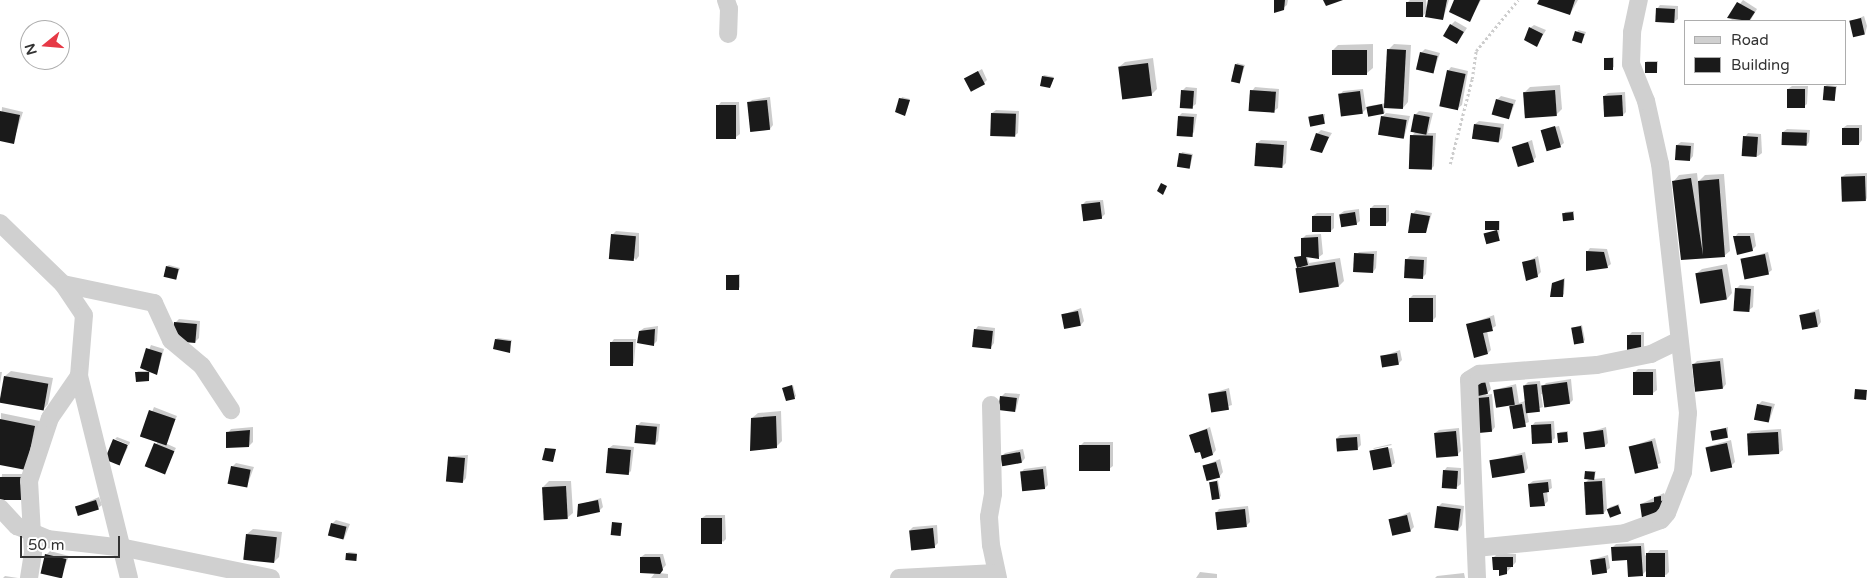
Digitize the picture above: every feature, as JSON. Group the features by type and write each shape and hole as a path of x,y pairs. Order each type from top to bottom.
{"street":[{"path":"726,0 729,9 728,34"},
{"path":"1476,548 1625,533 1661,520 1667,513 1684,472 1688,413 1678,341 1660,164 1646,101 1631,64 1632,32 1638,0"},
{"path":"0,223 63,284 84,315 79,376 129,578"},
{"path":"63,284 154,303 171,340 202,366 231,410"},
{"path":"1477,578 1469,380 1479,374 1597,365 1651,354 1678,341"},
{"path":"29,578 32,533 29,481 50,418 79,376"},
{"path":"899,578 997,575 990,516 993,494 992,404"},
{"path":"0,508 17,526 47,539 122,549 271,578"}],"path":[{"path":"1450,164 1472,79 1476,51 1518,0"}],"building":[{"path":"1274,0 1285,0 1284,10 1274,13"},
{"path":"1323,0 1343,0 1326,6"},
{"path":"1428,0 1447,0 1443,20 1425,17"},
{"path":"1454,0 1480,0 1470,22 1449,12"},
{"path":"1539,0 1575,0 1570,15 1537,4"},
{"path":"1406,2 1423,2 1423,17 1406,17"},
{"path":"1737,2 1755,12 1750,20 1727,18"},
{"path":"1656,8 1675,9 1674,23 1655,22"},
{"path":"1861,18 1865,35 1853,37 1849,21"},
{"path":"1450,24 1464,32 1457,44 1443,36"},
{"path":"1529,27 1543,34 1537,47 1524,40"},
{"path":"1575,31 1585,34 1582,43 1572,41"},
{"path":"1387,49 1406,50 1403,109 1384,108"},
{"path":"1332,50 1367,50 1367,75 1332,75"},
{"path":"1420,52 1438,56 1433,74 1416,70"},
{"path":"1604,58 1613,58 1613,70 1604,70"},
{"path":"1645,62 1657,62 1657,73 1645,73"},
{"path":"1148,63 1152,96 1122,99 1118,67"},
{"path":"1235,64 1244,66 1240,84 1231,82"},
{"path":"1447,70 1466,74 1458,110 1439,106"},
{"path":"978,71 985,84 971,92 964,79"},
{"path":"1042,76 1054,78 1050,88 1040,86"},
{"path":"1824,86 1836,87 1835,101 1823,100"},
{"path":"1787,89 1805,89 1805,108 1787,108"},
{"path":"1181,90 1194,91 1193,109 1180,108"},
{"path":"1250,90 1276,92 1274,113 1249,111"},
{"path":"1555,90 1557,116 1525,118 1523,92"},
{"path":"1360,91 1363,114 1341,117 1338,94"},
{"path":"1622,95 1623,116 1604,117 1603,96"},
{"path":"899,98 910,100 905,116 895,112"},
{"path":"1496,99 1513,104 1509,119 1492,114"},
{"path":"767,100 770,130 750,132 747,102"},
{"path":"1382,104 1384,114 1368,117 1366,107"},
{"path":"716,105 736,105 736,139 716,139"},
{"path":"0,111 20,115 14,144 0,141"},
{"path":"991,113 1016,114 1015,137 990,136"},
{"path":"1323,114 1325,124 1310,127 1308,117"},
{"path":"1414,114 1430,117 1426,135 1411,132"},
{"path":"1178,116 1194,117 1193,137 1177,136"},
{"path":"1381,116 1407,120 1404,139 1378,135"},
{"path":"1474,124 1501,128 1499,143 1472,139"},
{"path":"1555,126 1561,147 1547,151 1541,130"},
{"path":"1842,128 1859,128 1859,145 1842,145"},
{"path":"1782,132 1807,133 1807,146 1782,145"},
{"path":"1316,133 1329,137 1322,153 1310,150"},
{"path":"1410,135 1433,136 1432,170 1409,169"},
{"path":"1743,136 1758,137 1757,157 1742,156"},
{"path":"1528,142 1534,162 1518,167 1512,147"},
{"path":"1256,143 1284,145 1282,168 1254,166"},
{"path":"1676,145 1691,146 1690,161 1675,160"},
{"path":"1179,153 1192,155 1190,169 1177,167"},
{"path":"1865,176 1866,201 1842,202 1841,177"},
{"path":"1691,178 1703,255 1698,181 1719,179 1725,257 1681,260 1672,181"},
{"path":"1161,183 1167,186 1163,195 1157,191"},
{"path":"1100,202 1102,219 1083,221 1081,204"},
{"path":"1370,208 1386,208 1386,226 1370,226"},
{"path":"1355,212 1357,225 1341,227 1339,215"},
{"path":"1573,212 1574,220 1563,221 1562,213"},
{"path":"1411,213 1430,216 1426,233 1408,233"},
{"path":"1312,216 1331,216 1331,232 1312,232"},
{"path":"1485,221 1499,221 1499,230 1485,230"},
{"path":"1497,230 1500,241 1486,244 1483,234"},
{"path":"611,234 636,236 634,261 609,259"},
{"path":"1733,236 1750,236 1753,251 1737,255"},
{"path":"1318,237 1319,259 1306,257 1308,265 1297,268 1294,257 1301,256 1301,238"},
{"path":"1586,251 1604,252 1608,268 1586,271"},
{"path":"1354,253 1374,254 1373,273 1353,272"},
{"path":"1765,254 1769,275 1744,279 1740,259"},
{"path":"1405,259 1424,260 1423,279 1404,278"},
{"path":"1535,259 1538,277 1526,281 1522,262"},
{"path":"1335,262 1339,287 1299,293 1295,268"},
{"path":"166,266 179,269 176,280 164,277"},
{"path":"1722,269 1727,300 1700,304 1695,273"},
{"path":"726,275 739,275 739,290 726,290"},
{"path":"1564,279 1563,297 1550,297 1552,283"},
{"path":"1735,288 1751,289 1749,312 1733,311"},
{"path":"1409,298 1433,298 1433,322 1409,322"},
{"path":"1078,311 1081,326 1064,329 1061,314"},
{"path":"1815,312 1818,327 1802,330 1799,315"},
{"path":"1490,318 1493,331 1483,333 1488,354 1474,358 1466,324"},
{"path":"174,322 197,324 195,343 172,341"},
{"path":"1581,326 1584,343 1574,344 1571,328"},
{"path":"655,329 654,346 637,343 639,331"},
{"path":"974,329 993,331 991,349 972,347"},
{"path":"1627,335 1641,335 1641,353 1627,353"},
{"path":"495,339 511,341 510,353 493,349"},
{"path":"610,342 633,342 633,366 610,366"},
{"path":"146,348 162,353 157,375 140,368"},
{"path":"1397,353 1399,365 1382,368 1380,356"},
{"path":"1720,361 1723,389 1695,392 1692,364"},
{"path":"135,372 149,372 149,381 136,382"},
{"path":"1633,372 1653,372 1653,395 1633,395"},
{"path":"4,376 48,384 44,410 0,403"},
{"path":"1485,381 1488,394 1471,397 1468,385"},
{"path":"1567,382 1570,404 1544,407 1541,386"},
{"path":"1537,384 1540,412 1526,413 1523,385"},
{"path":"792,385 795,399 786,401 782,388"},
{"path":"1512,387 1515,405 1496,408 1493,390"},
{"path":"1855,389 1867,390 1866,400 1854,399"},
{"path":"1226,391 1229,410 1211,413 1208,394"},
{"path":"1000,396 1017,398 1015,412 998,410"},
{"path":"1489,397 1492,432 1473,434 1470,399"},
{"path":"1522,404 1526,427 1513,429 1509,406"},
{"path":"1757,404 1772,407 1769,423 1754,420"},
{"path":"149,410 175,419 166,446 140,436"},
{"path":"776,416 777,448 750,451 751,418"},
{"path":"0,419 35,426 26,470 0,465"},
{"path":"1551,424 1552,443 1532,444 1531,425"},
{"path":"636,425 657,427 655,445 634,443"},
{"path":"1726,428 1728,438 1712,441 1710,431"},
{"path":"1207,429 1213,455 1202,459 1200,452 1195,453 1189,435"},
{"path":"250,430 249,447 226,448 226,432"},
{"path":"1603,430 1605,447 1585,449 1583,432"},
{"path":"1456,431 1458,456 1436,458 1434,433"},
{"path":"1567,432 1568,442 1558,443 1557,433"},
{"path":"1778,432 1779,454 1748,456 1747,434"},
{"path":"1357,437 1358,450 1337,451 1336,438"},
{"path":"113,439 128,445 120,465 105,459"},
{"path":"1652,441 1658,468 1635,474 1629,446"},
{"path":"154,443 174,451 165,474 145,466"},
{"path":"1727,443 1732,467 1711,472 1705,448"},
{"path":"1079,445 1110,445 1110,471 1079,471"},
{"path":"1388,447 1392,467 1373,470 1369,451"},
{"path":"545,448 556,449 553,462 542,460"},
{"path":"608,448 631,450 629,475 606,473"},
{"path":"1020,452 1022,463 1002,466 1000,455"},
{"path":"1522,455 1525,473 1492,478 1489,460"},
{"path":"448,457 465,458 463,483 446,481"},
{"path":"1216,462 1220,477 1207,481 1202,466"},
{"path":"231,466 251,470 247,487 228,484"},
{"path":"1043,469 1045,489 1022,491 1020,471"},
{"path":"1443,470 1458,471 1457,489 1442,488"},
{"path":"1585,471 1595,472 1594,480 1584,479"},
{"path":"0,477 28,477 28,500 0,500"},
{"path":"1217,481 1220,499 1212,500 1209,482"},
{"path":"1602,481 1604,514 1586,515 1584,482"},
{"path":"1548,482 1549,492 1543,493 1545,506 1530,507 1528,484"},
{"path":"566,486 568,519 544,520 542,487"},
{"path":"1661,496 1661,501 1664,500 1663,511 1654,513 1655,519 1642,518 1640,504 1654,502 1654,497"},
{"path":"96,500 99,510 78,516 75,506"},
{"path":"598,500 600,512 577,517 578,504"},
{"path":"1618,505 1621,513 1610,518 1607,509"},
{"path":"1437,506 1461,509 1458,531 1434,528"},
{"path":"1245,509 1247,527 1217,530 1215,512"},
{"path":"1407,515 1411,532 1392,536 1388,519"},
{"path":"701,518 722,518 722,544 701,544"},
{"path":"612,522 622,523 621,536 611,535"},
{"path":"331,523 347,527 343,539 328,536"},
{"path":"933,528 935,548 911,550 909,531"},
{"path":"246,534 277,537 274,563 243,560"},
{"path":"1641,546 1643,576 1628,577 1627,560 1612,561 1611,547"},
{"path":"346,553 357,554 356,561 345,560"},
{"path":"1646,553 1665,553 1665,577 1646,577"},
{"path":"45,554 66,559 62,578 41,573"},
{"path":"640,557 660,557 663,570 660,574 640,573"},
{"path":"1492,557 1513,557 1513,567 1507,567 1507,574 1499,576 1499,570 1493,570"},
{"path":"1605,558 1607,573 1592,575 1590,560"}]}
